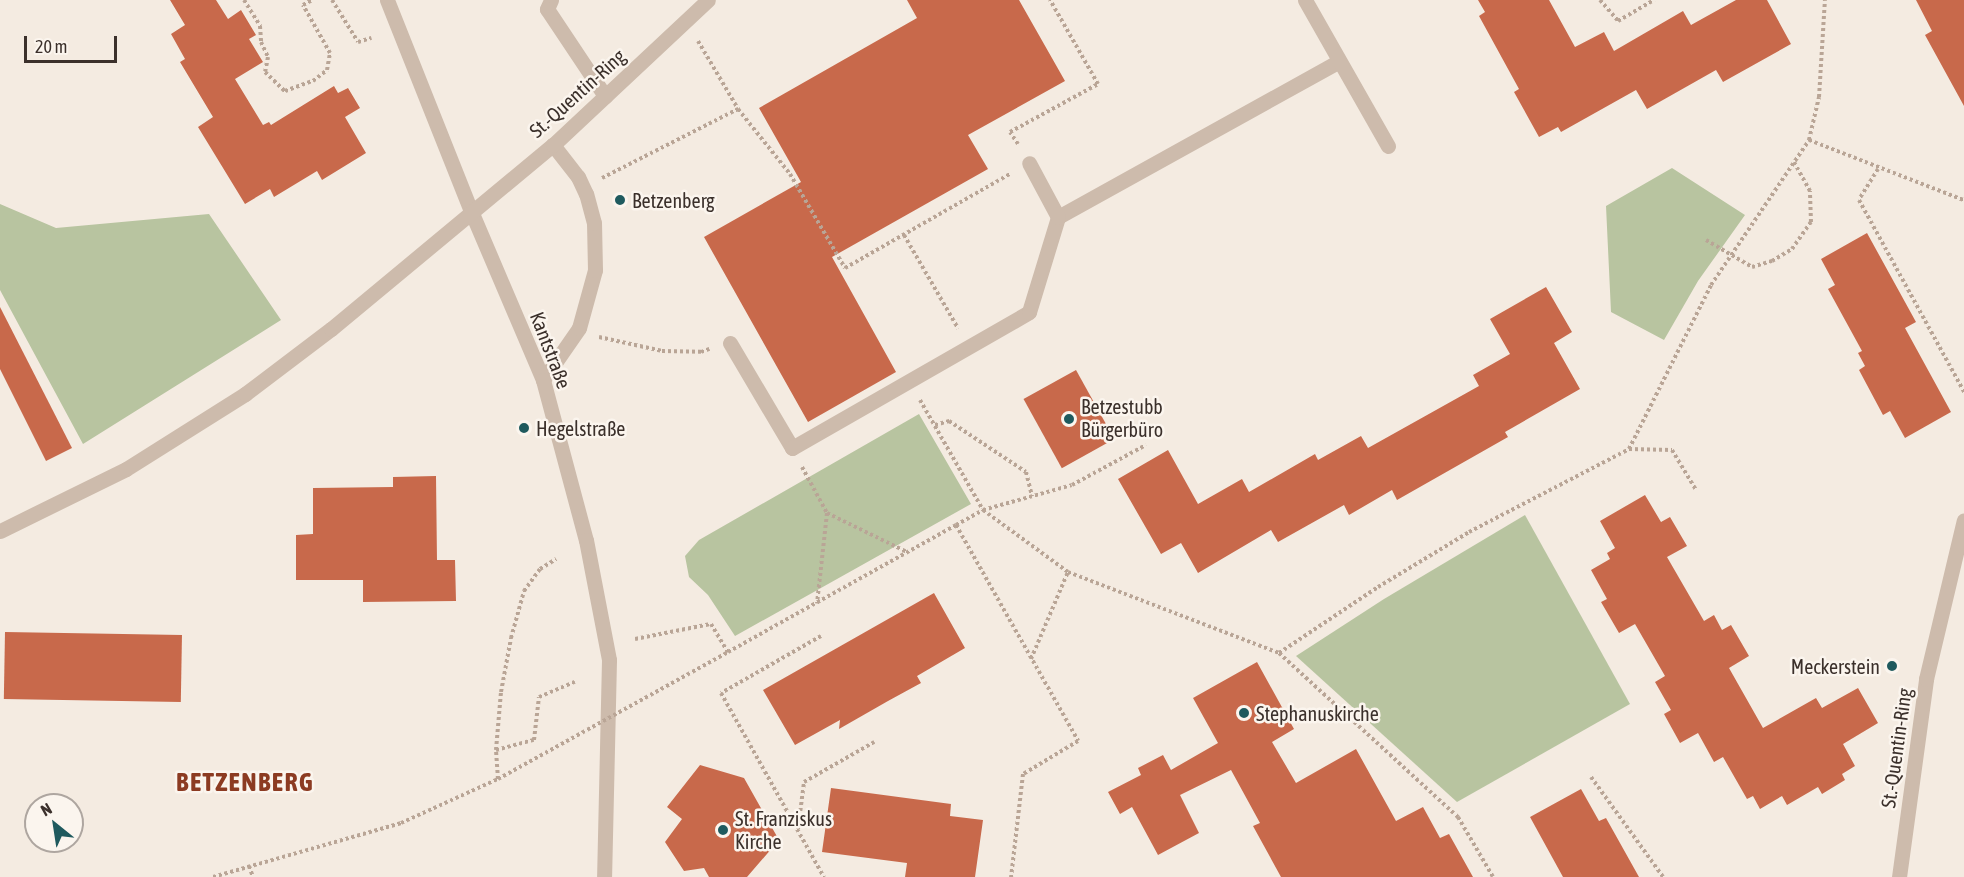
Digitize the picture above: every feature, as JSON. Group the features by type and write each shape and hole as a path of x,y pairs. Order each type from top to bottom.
{"street":[{"name":"Kantstraße","path":"387,0 471,211 543,380 586,540 609,660 604,877"},
{"path":"551,0 547,9 606,96"},
{"name":"St.-Quentin-Ring","path":"471,211 553,145 708,0"},
{"path":"1305,0 1388,146"},
{"path":"730,343 792,448 1029,312 1058,217 1339,61"},
{"path":"543,380 579,328 595,270 594,223 586,194 578,177 553,145"},
{"path":"1029,163 1058,217"},
{"path":"0,531 126,469 245,394 393,280 471,211"},
{"name":"St.-Quentin-Ring","path":"1899,877 1926,679 1964,520"}],"path":[{"path":"244,0 260,26 261,42 268,57 266,72 285,91 313,81 327,70 330,53 303,5 312,0"},
{"path":"332,0 358,42 371,38"},
{"path":"698,41 738,109 790,174 845,268 1029,163 1010,132 1098,84 1050,0"},
{"path":"1600,0 1618,21 1654,0"},
{"path":"1629,448 1711,285 1809,140 1820,97 1825,0"},
{"path":"610,175 738,109"},
{"path":"1809,140 1878,169 1964,200"},
{"path":"1706,240 1752,267 1772,261 1792,249 1811,222 1810,191 1794,162"},
{"path":"1878,169 1859,200 1964,392"},
{"path":"904,236 969,347"},
{"path":"606,340 662,351 701,352 730,343"},
{"path":"1032,496 1026,472 949,421 935,425 983,510 1068,572 1279,653 1458,817 1493,877"},
{"path":"213,877 401,823 498,779 983,510 1072,486 1146,445"},
{"path":"1279,653 1378,587 1469,532 1629,448 1672,450 1696,490"},
{"path":"805,474 827,513 907,552"},
{"path":"818,603 827,513"},
{"path":"956,525 1078,741 1023,774 1011,877"},
{"path":"498,779 496,750 501,692 510,638 524,591 540,569 556,559"},
{"path":"1031,659 1068,572"},
{"path":"635,639 711,624 728,652"},
{"path":"821,636 721,693 824,877"},
{"path":"496,750 534,740 539,697 575,682"},
{"path":"798,830 804,782 874,742"},
{"path":"1591,777 1664,877"},
{"path":"249,866 253,877"}],"green space":[{"path":"1672,168 1745,215 1698,281 1664,340 1611,312 1606,206"},
{"path":"0,204 56,228 209,214 281,320 83,444 0,290"},
{"path":"919,414 971,504 735,636 708,595 689,577 685,556 699,540"},
{"path":"1525,515 1630,704 1457,802 1296,656 1384,599"}],"building":[{"path":"170,0 216,0 228,19 241,10 256,35 249,39 263,62 235,79 263,125 269,122 271,125 334,86 338,93 348,88 360,108 345,117 366,153 322,180 317,171 274,197 270,189 245,204 198,127 213,117 180,62 185,59 171,34 185,25"},
{"path":"907,0 1019,0 1065,81 968,135 988,169 832,257 896,372 808,422 704,237 801,182 759,108 917,18"},
{"path":"1478,0 1549,0 1575,47 1604,32 1614,51 1683,11 1691,25 1736,0 1767,0 1791,44 1723,82 1716,70 1647,109 1636,90 1561,132 1558,127 1539,137 1514,92 1519,89 1479,16 1485,12"},
{"path":"1916,0 1964,0 1964,106 1925,35 1932,31"},
{"path":"1867,233 1916,322 1905,328 1951,412 1905,438 1890,411 1883,415 1859,370 1865,366 1858,353 1862,351 1828,289 1835,285 1821,259"},
{"path":"1546,287 1572,332 1554,343 1580,389 1505,432 1508,437 1397,500 1392,490 1349,515 1344,505 1278,542 1271,530 1198,573 1181,543 1161,554 1118,479 1168,450 1198,504 1242,479 1249,492 1315,454 1318,460 1361,436 1368,448 1479,386 1473,375 1510,354 1490,319"},
{"path":"0,307 72,448 46,461 0,369"},
{"name":"Betzestubb Bürgerbüro","path":"1076,370 1114,439 1062,468 1024,399"},
{"path":"436,476 437,560 455,560 456,601 363,602 363,580 296,580 296,535 313,534 313,488 393,487 393,477"},
{"path":"1645,495 1661,522 1670,517 1687,546 1667,557 1704,621 1714,615 1722,630 1731,625 1749,656 1729,668 1763,728 1816,698 1822,708 1858,688 1878,723 1843,744 1855,766 1842,774 1845,780 1822,794 1818,787 1787,805 1782,796 1760,809 1753,796 1747,799 1723,757 1714,762 1698,733 1680,743 1664,714 1671,710 1655,682 1665,676 1635,624 1619,633 1601,602 1607,599 1591,570 1610,559 1607,553 1615,548 1600,521"},
{"path":"934,593 965,648 917,676 921,683 839,729 840,720 795,745 763,690"},
{"path":"5,632 182,635 181,702 4,699"},
{"path":"1257,662 1294,729 1272,742 1296,783 1356,749 1396,821 1423,807 1440,838 1449,834 1473,877 1281,877 1253,826 1260,823 1231,770 1180,795 1199,833 1158,855 1132,807 1120,814 1108,792 1141,775 1138,768 1163,755 1171,770 1218,743 1193,698"},
{"name":"St. Franziskus Kirche","path":"700,765 744,778 779,840 747,877 709,877 704,868 684,871 665,842 682,819 667,807"},
{"path":"831,788 951,804 950,816 983,820 975,877 905,877 907,863 822,852"},
{"path":"1581,789 1599,821 1606,818 1639,877 1563,877 1530,817"}],"place":[{"name":"Betzenberg","path":"620,200"},
{"name":"Betzestubb Bürgerbüro","path":"1069,419"},
{"name":"Hegelstraße","path":"524,428"},
{"name":"Meckerstein","path":"1892,666"},
{"name":"Stephanuskirche","path":"1244,713"},
{"name":"St. Franziskus Kirche","path":"723,830"}],"district":[{"name":"BETZENBERG","path":"245,783"}]}
